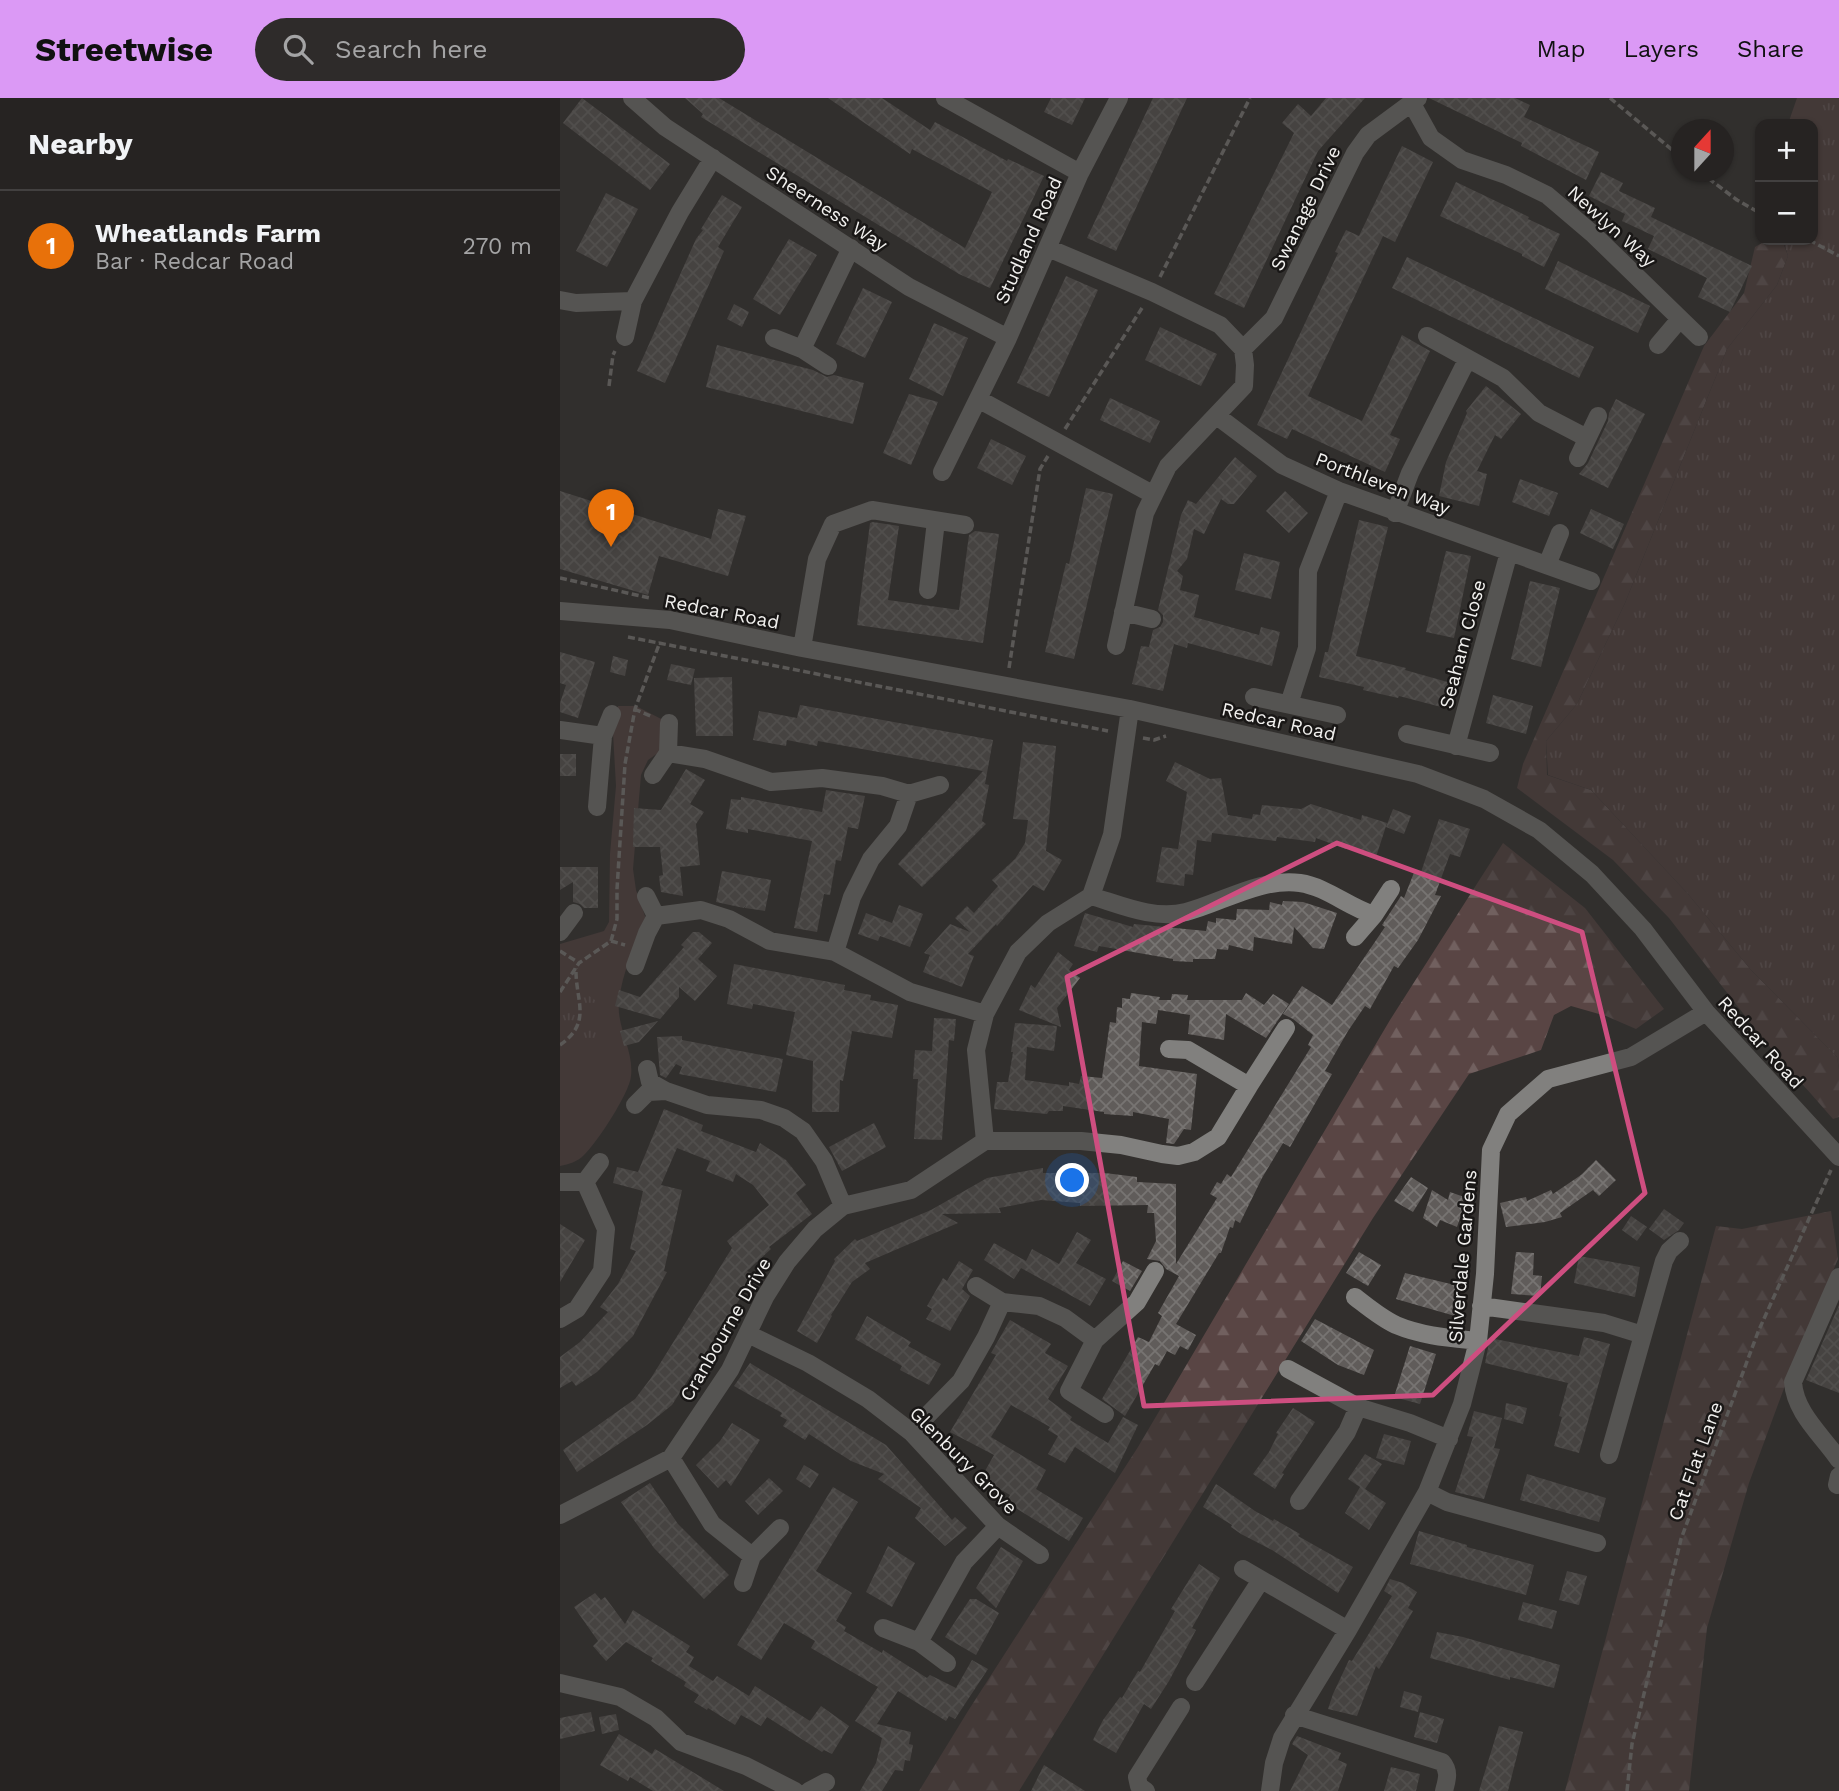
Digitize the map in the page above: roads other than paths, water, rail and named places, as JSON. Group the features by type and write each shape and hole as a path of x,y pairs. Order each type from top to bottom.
{"street":[{"name":"Sheerness Way","path":"632,98 665,127 909,288 1008,338"},
{"path":"946,98 1080,173"},
{"name":"Studland Road","path":"942,472 1008,338 1080,173 1119,98"},
{"name":"Newlyn Way","path":"1414,100 1432,138 1462,160 1506,175 1547,195 1594,235 1699,337"},
{"name":"Swanage Drive","path":"1243,349 1274,318 1354,153 1368,135 1414,100"},
{"path":"625,337 633,302 666,236 713,158"},
{"path":"802,349 851,248"},
{"path":"1048,248 1152,292 1220,325 1243,349 1244,386 1168,466 1145,513 1116,646"},
{"path":"560,300 576,303 633,302"},
{"path":"1658,345 1680,319"},
{"path":"1427,336 1503,378 1539,413 1587,438"},
{"path":"774,338 802,349 828,366"},
{"path":"1395,513 1410,473 1467,360"},
{"path":"978,399 1154,495"},
{"name":"Porthleven Way","path":"1217,416 1282,465 1339,491 1591,581"},
{"path":"1578,458 1598,416"},
{"path":"1290,704 1307,648 1308,571 1339,491"},
{"path":"802,648 817,559 834,524 872,510 965,525"},
{"path":"928,590 936,521"},
{"path":"1547,565 1559,533"},
{"name":"Seaham Close","path":"1456,746 1509,552"},
{"name":"Redcar Road","path":"560,611 670,620 802,648 1130,709 1418,774 1484,799 1539,830 1592,874 1643,929 1706,1013 1838,1156"},
{"path":"1123,612 1152,619"},
{"path":"1254,697 1337,715"},
{"path":"1130,709 1112,835 1091,896 1048,923 1018,952 985,1014 976,1049 985,1141 1081,1141 1121,1144 1178,1156 1194,1152 1218,1137 1286,1028"},
{"path":"597,807 603,736 612,714"},
{"path":"653,775 668,753 669,723"},
{"path":"560,730 603,736"},
{"path":"1407,734 1490,753"},
{"path":"668,753 705,758 771,782 822,778 882,786 909,794 940,785"},
{"path":"835,952 852,897 871,859 898,826 909,794"},
{"path":"1091,896 1145,913 1184,912 1266,884 1300,883 1325,891 1359,910 1374,915"},
{"path":"1355,937 1391,889"},
{"path":"646,896 656,916"},
{"path":"656,916 701,910 729,919 770,941 835,952 910,992 985,1014"},
{"path":"560,932 574,913"},
{"path":"635,966 656,916"},
{"name":"Silverdale Gardens","path":"1270,1791 1273,1763 1282,1738 1427,1492 1450,1439 1478,1341 1485,1274 1491,1150 1508,1114 1548,1079 1632,1057 1706,1013"},
{"path":"1169,1049 1188,1050 1249,1086"},
{"path":"647,1069 650,1082 666,1091 707,1105 761,1110 785,1118 803,1131 824,1161 843,1206"},
{"path":"635,1105 648,1092 666,1091"},
{"name":"Cranbourne Drive","path":"560,1515 671,1458 730,1370 765,1297 787,1262 815,1229 843,1206 911,1190 985,1141"},
{"path":"585,1182 600,1162"},
{"path":"560,1182 585,1182"},
{"path":"560,1320 577,1309 603,1271 606,1229 585,1182"},
{"path":"1609,1455 1664,1261 1669,1251 1681,1241"},
{"path":"1105,1414 1069,1391 1096,1340 1137,1301 1155,1271"},
{"path":"1839,1277 1793,1382 1798,1406 1839,1460"},
{"path":"976,1286 1002,1302 1039,1306 1065,1318 1096,1340"},
{"path":"1354,1297 1398,1326 1425,1335 1478,1341"},
{"path":"911,1433 961,1381 1002,1302"},
{"path":"1481,1306 1604,1323 1643,1335"},
{"name":"Glenbury Grove","path":"748,1334 808,1363 868,1399 911,1433 998,1526 1040,1555"},
{"path":"1288,1369 1357,1407 1410,1423 1450,1439"},
{"path":"1299,1501 1347,1432 1357,1407"},
{"path":"671,1458 712,1524 752,1556"},
{"path":"1427,1492 1447,1502 1597,1544"},
{"path":"919,1642 964,1562 998,1526"},
{"path":"743,1583 752,1556 779,1528"},
{"path":"1243,1569 1348,1630"},
{"path":"1195,1682 1261,1580"},
{"path":"883,1628 919,1642 947,1663"},
{"path":"560,1683 620,1697 656,1718 681,1742 746,1766 795,1791"},
{"path":"1146,1791 1139,1786 1138,1777 1181,1707"},
{"path":"1294,1715 1441,1762 1447,1767 1448,1777 1444,1791"},
{"path":"809,1791 826,1782"}],"place":[{"name":"Wheatlands Farm","path":"611,547"}]}
